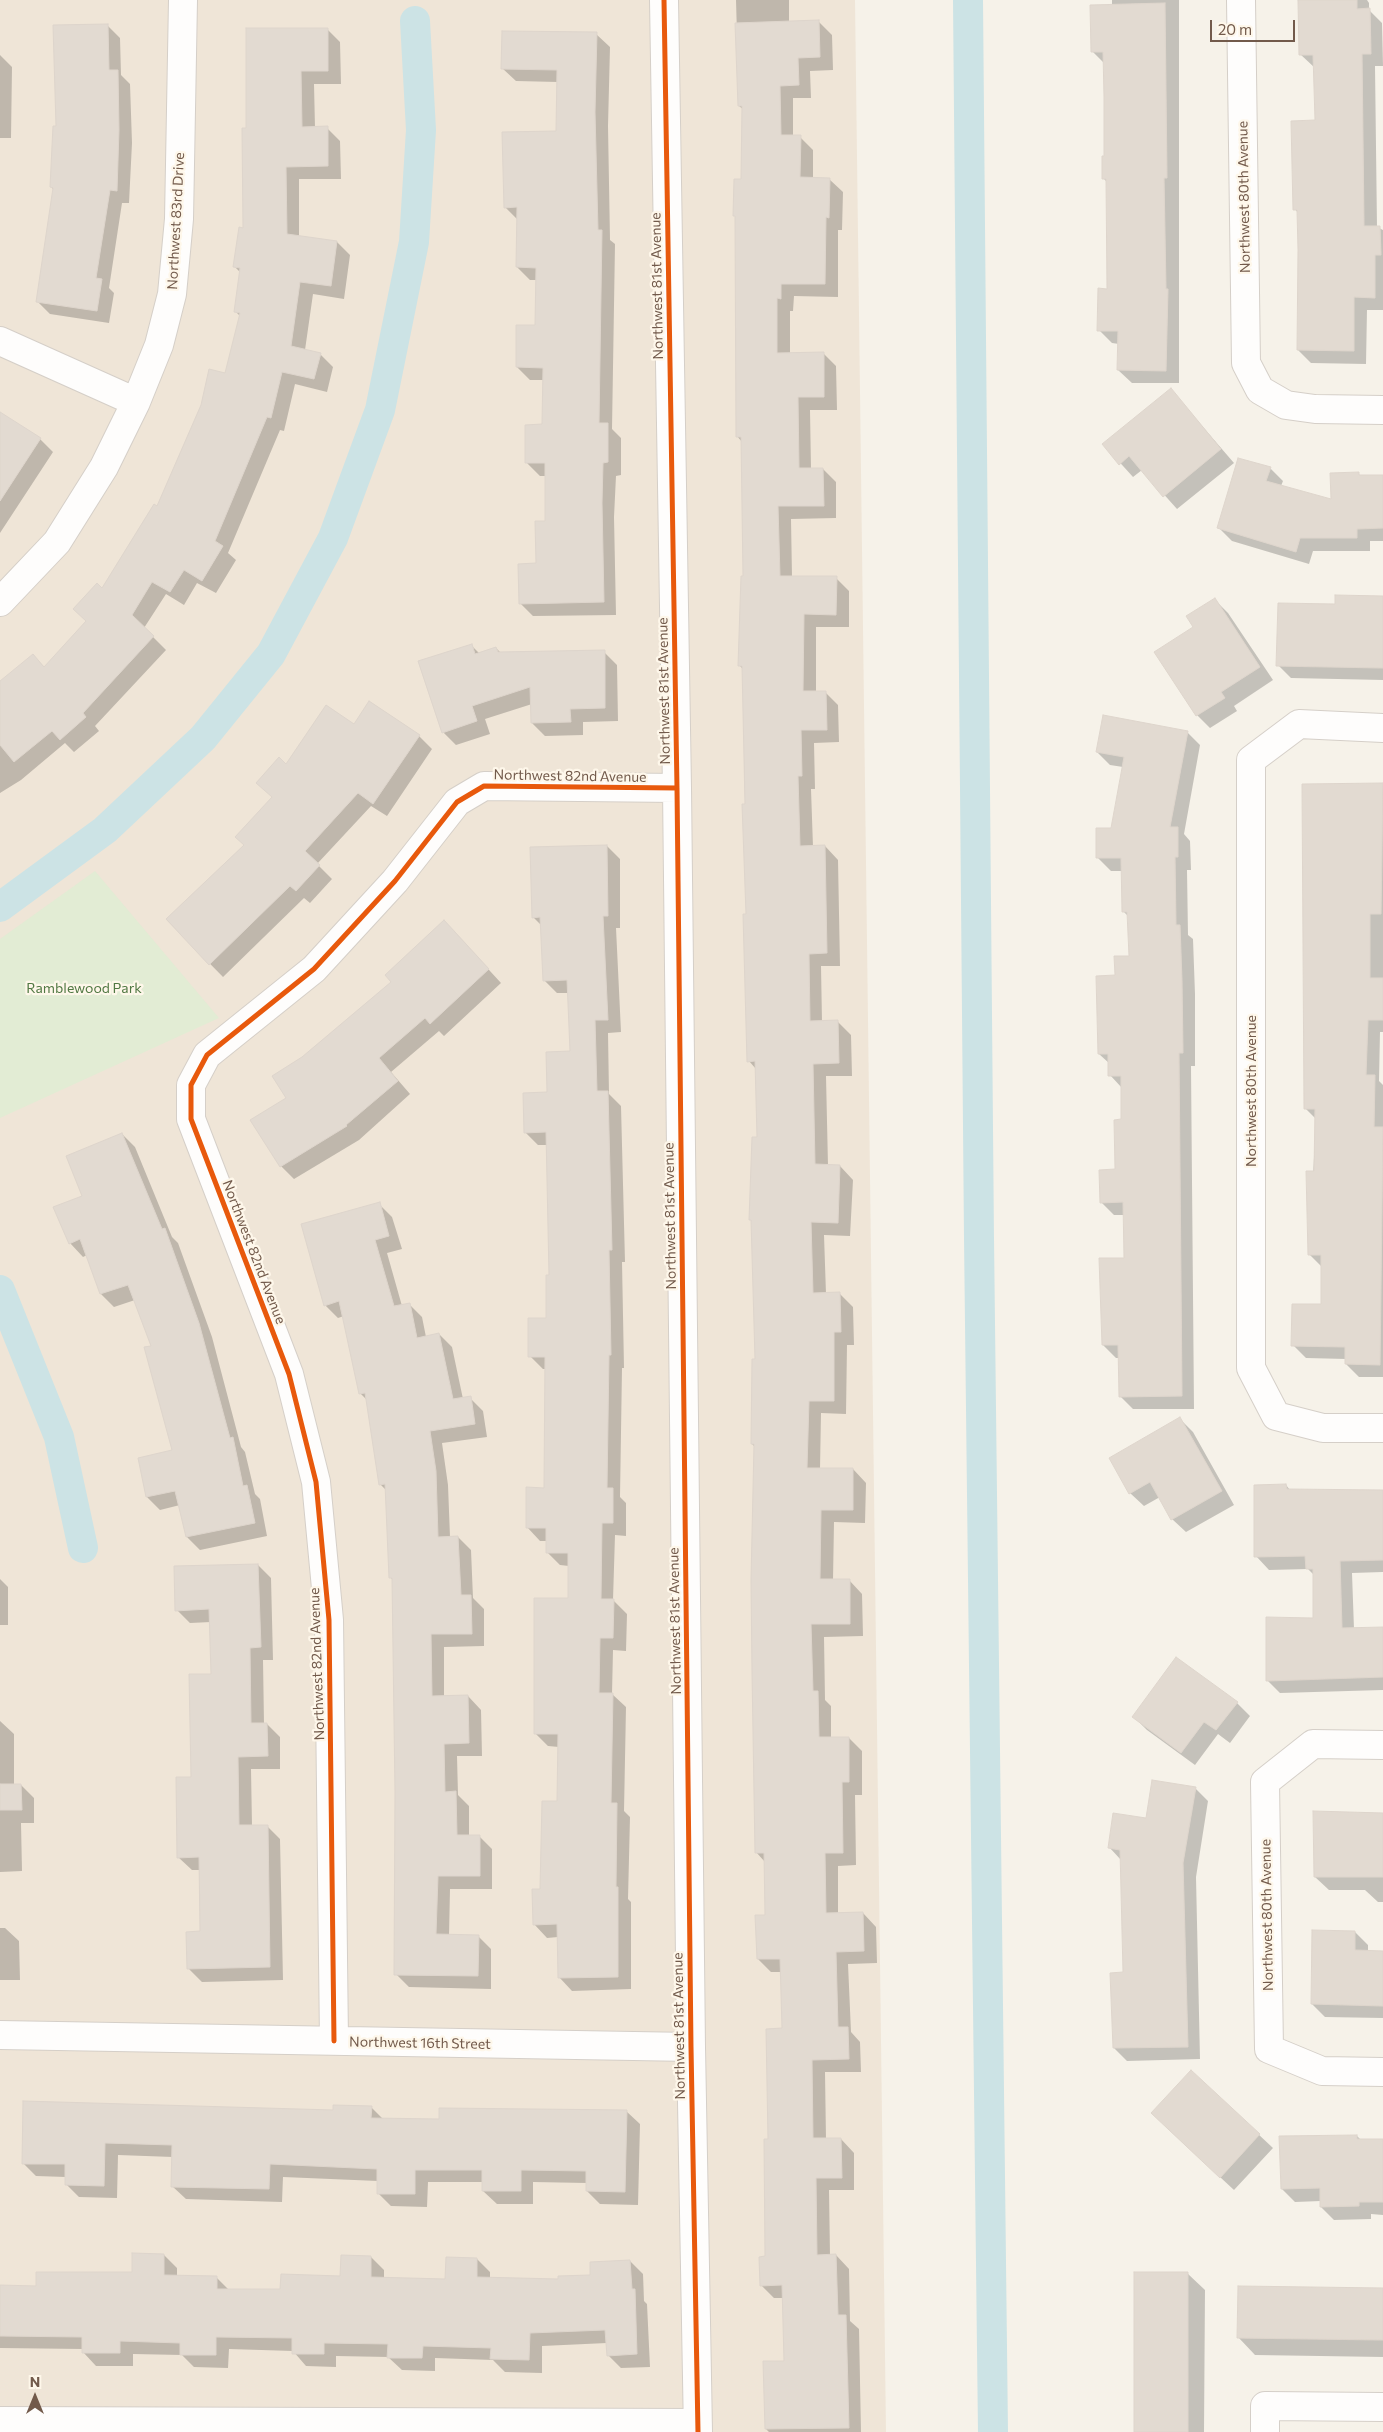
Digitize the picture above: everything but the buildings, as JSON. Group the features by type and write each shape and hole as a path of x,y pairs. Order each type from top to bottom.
{"street":[{"name":"Northwest 83rd Drive","path":"0,602 57,542 104,468 136,402 159,345 172,294 179,219 183,0"},
{"name":"Northwest 81st Avenue","path":"664,0 677,788 697,2427"},
{"name":"Northwest 80th Avenue","path":"1241,0 1246,363 1260,390 1286,405 1315,409 1383,410"},
{"path":"0,341 136,402"},
{"name":"Northwest 80th Avenue","path":"1383,728 1299,724 1251,760 1251,1368 1276,1416 1323,1428 1383,1428"},
{"name":"Northwest 82nd Avenue","path":"334,2041 329,1620 316,1482 288,1374 191,1119 191,1085 207,1055 320,962 395,881 457,802 484,786 677,788"},
{"name":"Northwest 80th Avenue","path":"1383,1745 1313,1744 1265,1782 1269,2049 1322,2071 1383,2072"},
{"name":"Northwest 16th Street","path":"0,2035 691,2048"},
{"path":"1265,2419 1383,2407"},
{"path":"0,2421 89,2427 697,2427"}],"shaded area":[{"path":"0,0 855,0 886,2432 0,2432"}],"green space":[{"name":"Ramblewood Park","path":"95,871 219,1018 0,1118 0,939"}],"waterway":[{"path":"968,0 979,1238 993,2432"},
{"path":"0,907 105,830 203,738 271,654 333,538 380,410 414,242 421,130 415,21"},
{"path":"0,1290 59,1437 83,1548"}],"cycle path":[{"path":"664,0 677,788 691,2047 698,2432"},
{"path":"334,2041 329,1620 316,1482 289,1374 191,1119 191,1085 207,1055 314,969 395,881 457,802 484,786 677,788"}]}
